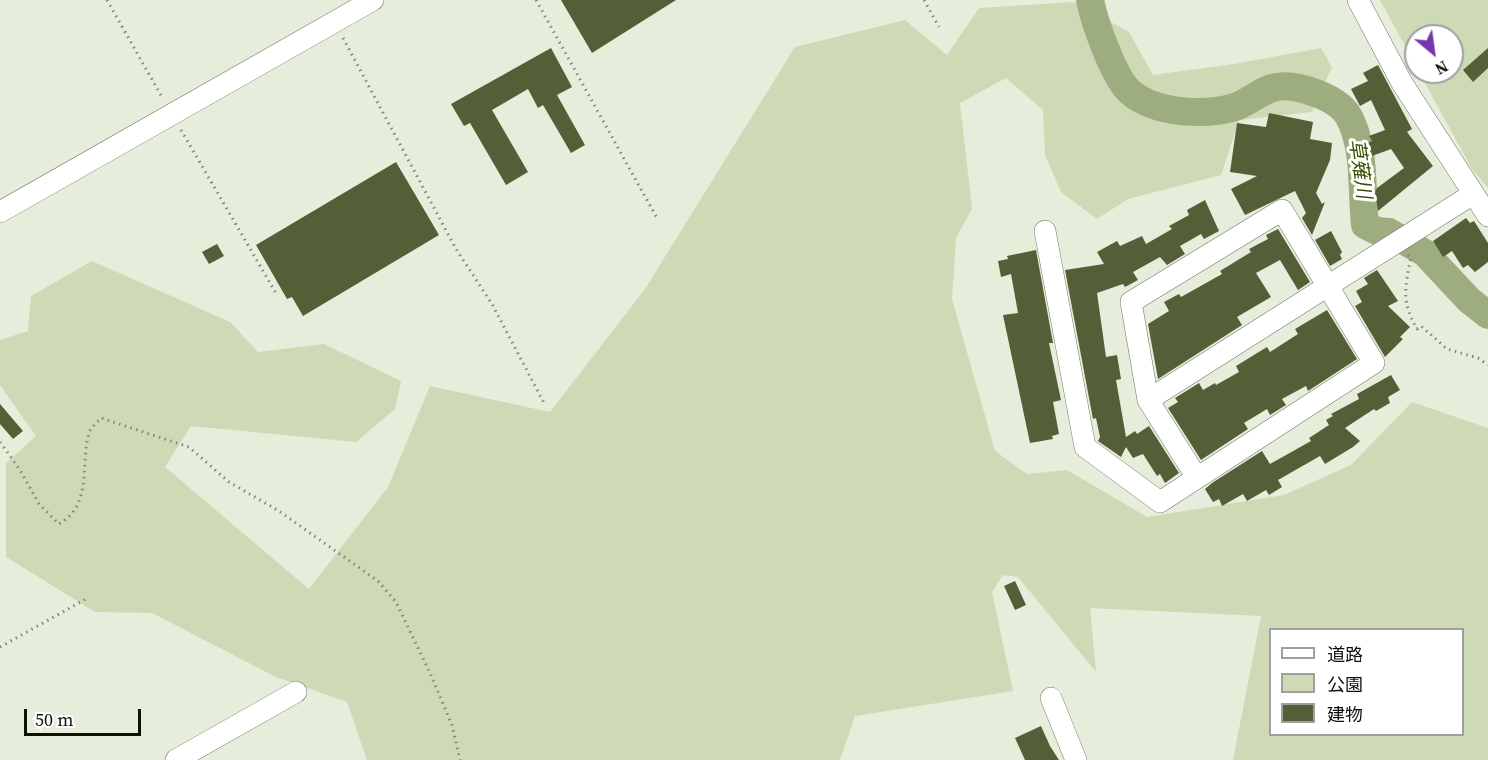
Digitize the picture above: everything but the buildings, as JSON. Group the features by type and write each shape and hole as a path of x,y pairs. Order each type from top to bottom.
{"street":[{"path":"0,212 373,0"},
{"path":"1358,0 1402,83 1488,216"},
{"path":"1148,400 1473,194"},
{"path":"1046,231 1085,447 1160,502 1197,478 1374,363 1330,286 1282,210 1131,302 1148,400 1197,478"},
{"path":"176,760 296,692"},
{"path":"1051,698 1076,760"}],"path":[{"path":"107,0 277,295"},
{"path":"536,0 657,218"},
{"path":"924,0 939,27"},
{"path":"334,22 456,249 492,304 544,403"},
{"path":"1413,232 1417,238 1407,255 1411,257 1404,289 1406,310 1411,320 1417,329 1421,327 1447,349 1478,358 1488,365"},
{"path":"0,442 14,460 39,504 59,524 70,518 81,500 89,431 101,418 189,447 229,482 279,510 378,581 396,602 430,673 452,724 460,760"},
{"path":"0,647 86,598"}],"green space":[{"path":"1380,0 1488,0 1488,188 1472,169 1426,84 1464,84 1464,24 1404,24 1404,44"},
{"path":"1074,2 1129,32 1153,75 1234,64 1321,48 1332,67 1312,112 1239,120 1221,175 1128,199 1097,219 1061,192 1045,155 1043,110 1006,78 960,103 972,209 956,238 952,299 995,451 1027,474 1067,470 1147,517 1284,495 1351,465 1412,402 1488,428 1488,760 1233,760 1261,616 1090,608 1096,672 1018,577 1003,575 992,592 1013,691 855,716 840,760 367,760 347,702 276,677 152,613 95,612 6,557 6,463 36,436 0,385 0,340 28,331 31,296 92,261 230,322 258,352 324,344 401,381 395,409 356,442 191,426 165,467 309,589 388,487 430,386 550,412 645,289 795,47 905,20 947,55 979,8"}],"waterway":[{"name":"草薙川","path":"1090,0 1100,35 1118,75 1130,92 1153,105 1181,111 1210,112 1235,107 1272,88 1285,86 1317,93 1344,110 1358,142 1365,225 1377,231 1389,232 1425,253 1469,300 1488,315"}]}
